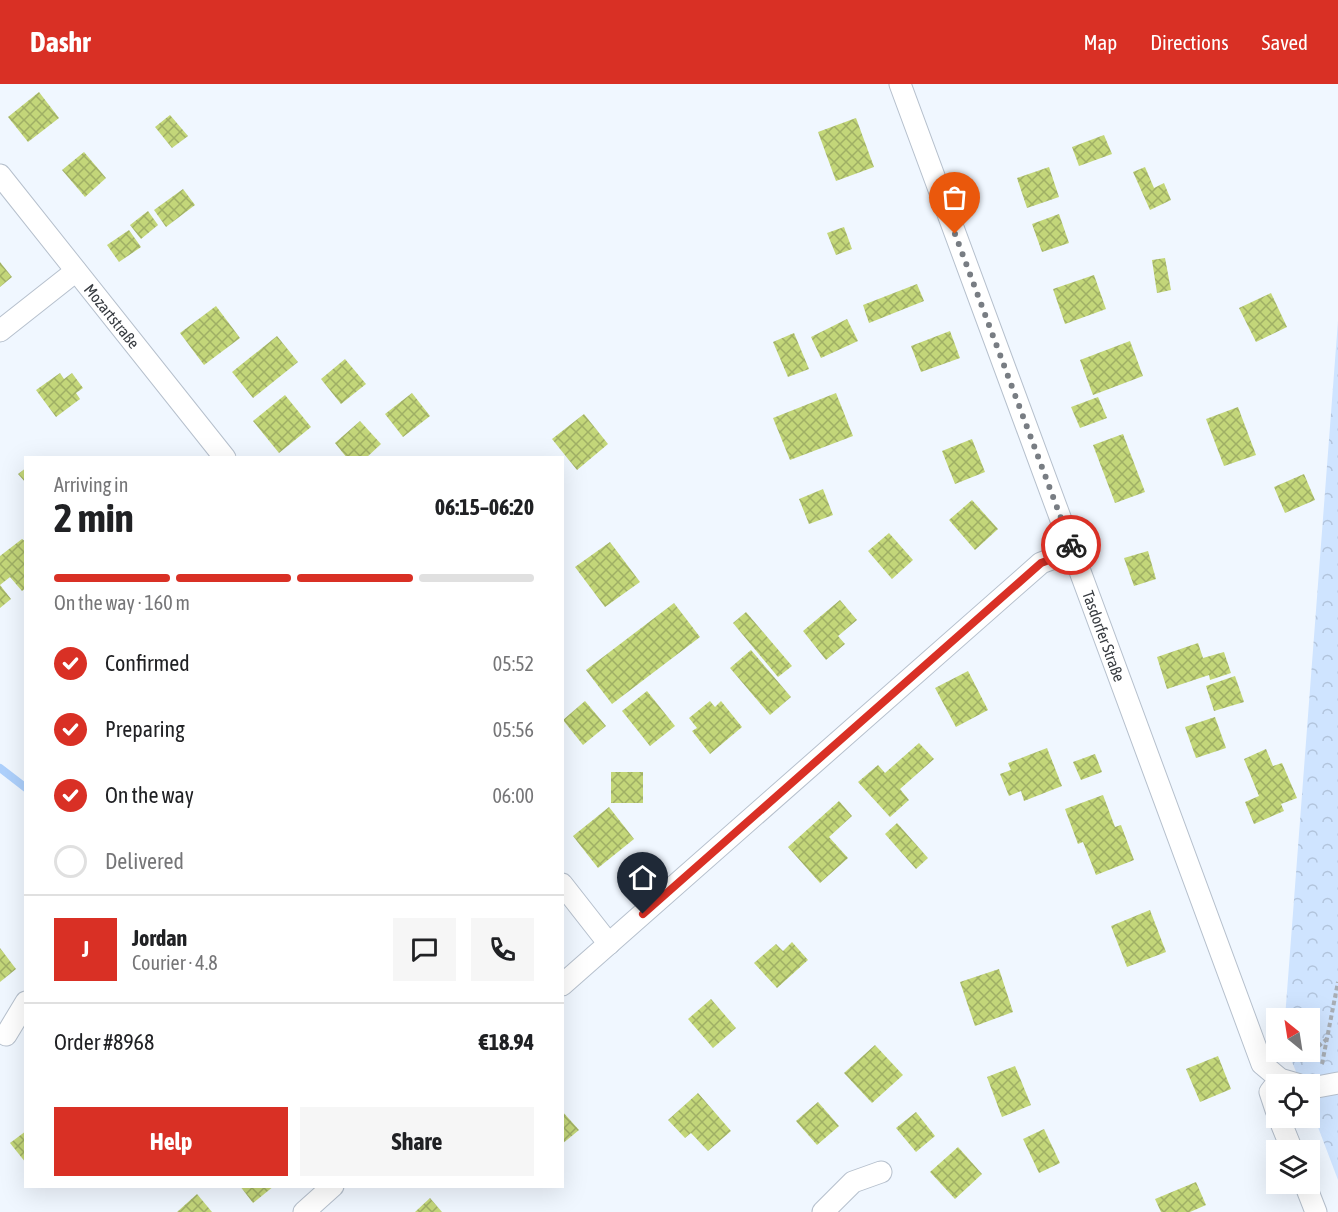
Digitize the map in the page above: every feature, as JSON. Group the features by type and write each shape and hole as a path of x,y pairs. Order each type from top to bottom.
{"street":[{"name":"Tasdorfer Straße","path":"900,84 1262,1064 1285,1074"},
{"name":"Mozartstraße","path":"0,175 223,456"},
{"path":"0,331 76,271"},
{"path":"564,983 1041,563 1073,551"},
{"path":"564,887 609,944"},
{"path":"6,1035 24,1005"},
{"path":"823,1212 853,1182 881,1172"},
{"path":"304,1212 331,1188"},
{"path":"1309,1194 1316,1212"}],"path":[{"path":"1312,1074 1327,1038 1338,982"},
{"path":"1312,1074 1327,1038"}],"green space":[{"path":"1338,321 1338,1180 1318,1128 1320,1074 1297,1074 1292,1062 1320,1062 1320,1008 1286,1008"}],"building":[{"path":"39,92 59,118 28,142 8,117"},
{"path":"170,115 188,136 172,148 155,127"},
{"path":"856,118 874,167 836,181 818,132"},
{"path":"1104,135 1112,154 1079,166 1072,147"},
{"path":"84,152 106,178 85,197 62,170"},
{"path":"1049,167 1059,197 1027,208 1017,178"},
{"path":"1145,167 1154,188 1164,183 1171,200 1150,210 1133,172"},
{"path":"183,189 195,205 166,227 154,210"},
{"path":"148,211 158,225 141,239 130,225"},
{"path":"1059,214 1069,243 1042,252 1032,224"},
{"path":"844,227 852,249 836,255 827,233"},
{"path":"129,230 141,247 119,262 107,245"},
{"path":"1165,258 1171,290 1157,293 1152,260"},
{"path":"0,262 12,277 0,287"},
{"path":"1094,275 1106,309 1065,324 1053,289"},
{"path":"917,284 924,301 869,323 863,305"},
{"path":"1271,293 1287,327 1256,342 1239,308"},
{"path":"216,306 240,338 204,365 180,333"},
{"path":"847,319 858,341 821,358 811,337"},
{"path":"950,331 960,358 921,372 911,346"},
{"path":"794,333 809,369 788,377 773,342"},
{"path":"277,336 298,362 253,398 232,372"},
{"path":"1130,341 1143,376 1093,395 1080,360"},
{"path":"345,359 366,384 341,404 321,379"},
{"path":"60,373 64,379 72,373 83,388 76,393 80,399 56,417 36,390"},
{"path":"412,393 430,416 403,437 385,414"},
{"path":"836,393 853,436 790,460 773,418"},
{"path":"285,395 311,427 279,453 253,421"},
{"path":"1098,397 1107,418 1080,428 1071,407"},
{"path":"1238,407 1256,455 1224,466 1206,419"},
{"path":"584,414 608,444 577,470 552,439"},
{"path":"360,421 381,444 368,456 345,456 335,443"},
{"path":"1123,434 1145,492 1115,503 1093,445"},
{"path":"972,439 985,472 955,484 942,451"},
{"path":"24,470 24,481 18,474"},
{"path":"1304,474 1315,500 1285,513 1274,487"},
{"path":"823,489 833,515 809,524 799,499"},
{"path":"972,500 998,529 975,550 949,520"},
{"path":"889,533 913,560 892,579 868,551"},
{"path":"22,539 24,540 24,590 22,591 10,577 0,585 0,556"},
{"path":"610,542 640,582 605,607 575,567"},
{"path":"1148,551 1156,579 1134,586 1124,558"},
{"path":"0,585 11,599 0,608"},
{"path":"840,600 857,620 838,636 845,644 826,660 803,631"},
{"path":"674,603 700,637 612,704 586,670"},
{"path":"746,612 792,666 778,677 733,623"},
{"path":"1198,643 1203,658 1224,652 1231,673 1210,680 1209,675 1167,689 1157,657"},
{"path":"751,650 791,697 770,715 730,668"},
{"path":"968,671 988,710 956,727 935,688"},
{"path":"1235,676 1244,702 1214,711 1206,686"},
{"path":"647,691 675,726 650,746 622,711"},
{"path":"585,701 606,726 583,745 564,719"},
{"path":"710,701 715,707 721,701 742,727 710,754 692,731 697,728 689,718"},
{"path":"1215,717 1226,748 1196,758 1185,727"},
{"path":"919,743 934,759 900,789 909,800 890,817 858,782 878,765 885,773"},
{"path":"1047,748 1062,786 1024,801 1021,791 1009,796 1000,774 1011,770 1008,763"},
{"path":"1266,749 1273,766 1282,763 1297,798 1281,804 1284,811 1254,824 1245,802 1259,796 1244,759"},
{"path":"1095,754 1102,772 1081,780 1073,762"},
{"path":"611,772 643,772 643,803 611,803"},
{"path":"1103,795 1115,827 1121,825 1134,860 1096,875 1083,842 1078,844 1065,809"},
{"path":"839,801 852,816 829,837 848,858 820,883 788,847"},
{"path":"609,807 634,839 598,868 573,836"},
{"path":"897,823 928,858 916,869 885,834"},
{"path":"1150,910 1166,952 1127,967 1111,926"},
{"path":"792,942 808,960 777,988 754,963 776,944 783,951"},
{"path":"0,948 16,969 0,982"},
{"path":"999,969 1013,1012 975,1026 960,982"},
{"path":"711,999 736,1028 713,1048 688,1019"},
{"path":"875,1045 903,1075 872,1103 844,1073"},
{"path":"1218,1056 1231,1089 1200,1102 1186,1069"},
{"path":"1015,1066 1031,1105 1002,1117 987,1077"},
{"path":"698,1093 731,1131 708,1151 691,1133 685,1138 668,1120"},
{"path":"818,1102 839,1126 817,1145 796,1121"},
{"path":"916,1112 935,1136 916,1152 896,1128"},
{"path":"564,1113 579,1130 564,1142"},
{"path":"1044,1129 1060,1163 1039,1173 1023,1139"},
{"path":"24,1132 24,1160 10,1143"},
{"path":"958,1147 982,1174 955,1199 930,1172"},
{"path":"1196,1182 1206,1205 1190,1212 1161,1212 1155,1199"},
{"path":"242,1188 272,1188 253,1203"},
{"path":"197,1194 212,1212 177,1212"},
{"path":"430,1198 442,1212 415,1212"}],"waterway":[{"path":"0,768 24,786"}],"way so far":[{"path":"955,234 1071,545"}],"route":[{"path":"643,914 1041,563 1073,551 1071,545"}]}
